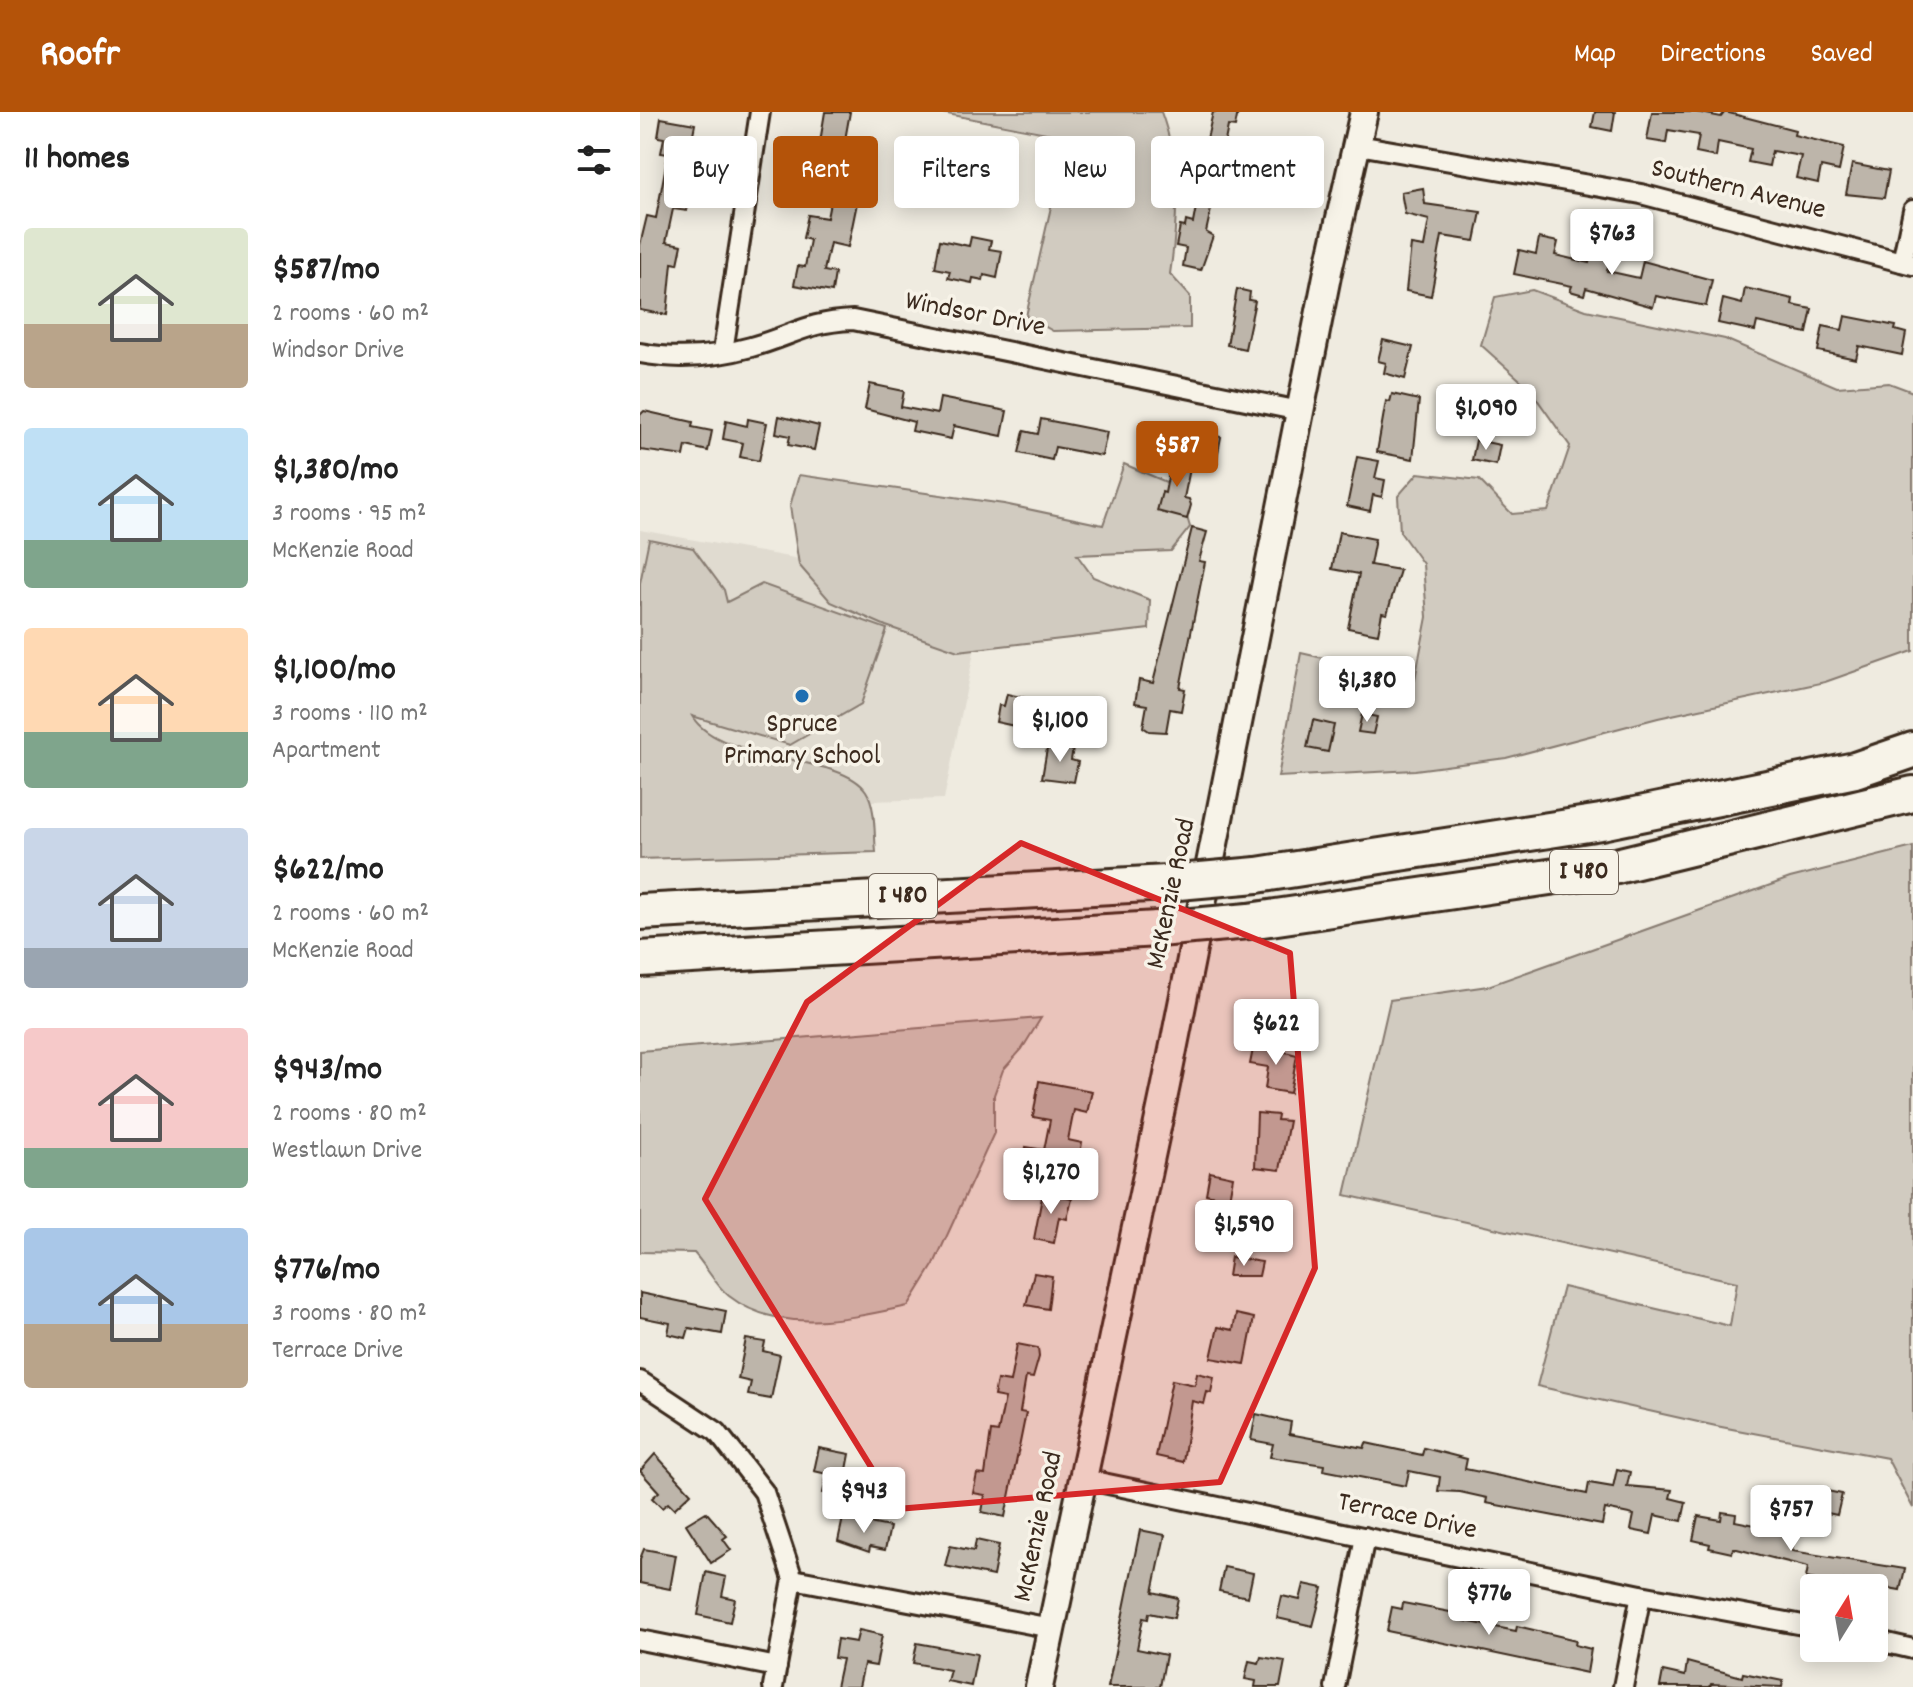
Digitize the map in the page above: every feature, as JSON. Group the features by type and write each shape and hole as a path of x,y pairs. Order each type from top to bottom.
{"highway":[{"name":"I 480","path":"640,912 1167,883 1257,875 1601,822 1855,770 1913,750"},
{"name":"I 480","path":"640,959 1249,921 1604,869 1913,794"}],"street":[{"path":"723,351 760,112"},
{"name":"McKenzie Road","path":"1039,1687 1084,1479 1328,271 1364,112"},
{"name":"Southern Avenue","path":"1358,145 1641,194 1908,264"},
{"path":"1908,264 1913,210"},
{"name":"Windsor Drive","path":"640,353 688,358 752,347 820,321 853,320 1300,411"},
{"path":"640,1381 717,1432 764,1492 793,1579 773,1687"},
{"name":"Terrace Drive","path":"1084,1479 1641,1595 1800,1624"},
{"path":"1335,1687 1365,1537"},
{"path":"793,1579 1051,1628"},
{"path":"1623,1687 1641,1595"},
{"path":"640,1640 777,1667"},
{"path":"1888,1643 1913,1649"}],"highlighted area":[{"path":"1021,843 1290,953 1315,1268 1220,1482 897,1509 705,1199 807,1002"}],"shaded area":[{"path":"937,112 1161,112 1168,136 1151,136 1151,208 1176,208 1170,274 1190,296 1190,328 1053,331 1026,316 1051,208 1135,208 1135,136 1062,136"},
{"path":"1532,290 1586,310 1725,339 1837,387 1889,383 1913,392 1913,651 1825,682 1658,718 1506,758 1415,770 1278,777 1301,653 1415,679 1427,617 1423,564 1400,532 1398,496 1418,473 1479,480 1512,514 1548,511 1570,446 1529,388 1481,345 1495,297"},
{"path":"1124,464 1178,487 1190,527 1171,551 1077,555 1093,577 1150,600 1149,629 958,651 886,626 831,602 799,565 790,506 799,475 1004,504 1103,525"},
{"name":"Spruce Primary School","path":"640,530 986,593 944,799 640,807"},
{"path":"649,539 693,548 724,590 727,602 762,584 887,629 861,704 790,745 692,716 706,731 727,743 832,770 852,779 869,797 876,852 640,859 640,583"},
{"path":"1913,847 1913,1508 1887,1458 1716,1426 1537,1386 1563,1287 1730,1326 1737,1282 1345,1195 1390,1000 1488,986 1790,878"},
{"path":"1041,1018 1022,1049 1003,1070 994,1095 994,1133 934,1264 908,1306 840,1319 793,1320 770,1316 729,1296 694,1253 640,1252 640,1051"}],"building":[{"path":"825,112 850,112 846,136 821,136"},
{"path":"1213,112 1238,112 1235,127 1228,126 1226,136 1208,136"},
{"path":"1595,112 1615,112 1612,131 1592,127"},
{"path":"1652,112 1696,112 1721,117 1725,112 1795,130 1794,135 1844,147 1839,171 1821,167 1818,183 1796,178 1801,156 1772,151 1769,166 1748,162 1751,149 1718,142 1716,157 1696,153 1699,135 1668,130 1666,143 1647,140"},
{"path":"661,118 695,124 693,134 697,136 658,137"},
{"path":"1852,164 1889,171 1884,198 1846,194"},
{"path":"664,175 664,208 688,208 687,211 673,209 666,242 682,245 678,264 672,263 667,315 640,310 640,245 647,216 656,218"},
{"path":"1423,188 1425,204 1481,212 1475,241 1442,236 1431,296 1406,291 1411,245 1424,247 1429,220 1405,214 1401,192"},
{"path":"829,208 856,208 848,247 830,243 824,271 835,273 832,292 794,285 798,266 805,267 810,240 803,238 808,215 827,218"},
{"path":"1196,208 1211,208 1206,232 1213,236 1201,270 1183,266 1186,248 1176,246 1180,226 1185,227 1186,221 1193,223"},
{"path":"971,237 991,241 989,249 1002,251 997,278 984,275 983,280 973,278 972,283 948,278 950,271 935,268 940,240 969,246"},
{"path":"1539,238 1558,242 1555,255 1589,263 1592,248 1611,253 1607,271 1639,278 1643,261 1712,280 1706,306 1656,296 1653,307 1586,288 1584,295 1570,291 1572,286 1514,274 1519,250 1536,254"},
{"path":"1745,288 1793,299 1792,305 1812,309 1807,333 1757,322 1755,331 1718,323 1723,299 1742,304"},
{"path":"1237,289 1250,292 1249,300 1255,301 1245,349 1227,345"},
{"path":"1845,316 1896,326 1895,330 1906,333 1902,355 1859,346 1856,359 1818,351 1823,326 1842,330"},
{"path":"1383,340 1413,347 1405,379 1384,373 1386,363 1378,361"},
{"path":"870,384 904,391 901,407 937,414 940,398 1007,411 1002,436 954,426 951,439 912,431 914,422 865,409"},
{"path":"1392,394 1419,400 1413,459 1377,452 1386,401 1390,402"},
{"path":"1448,399 1473,404 1470,420 1445,415"},
{"path":"644,411 693,422 692,427 712,431 708,451 686,446 684,456 640,450 640,415"},
{"path":"779,416 819,426 814,450 788,445 790,436 776,433"},
{"path":"748,419 767,423 759,461 740,457 743,443 723,439 726,421 747,426"},
{"path":"1041,419 1107,432 1102,456 1055,447 1052,460 1019,453 1024,431 1038,434"},
{"path":"1196,432 1221,437 1217,458 1192,453"},
{"path":"1476,440 1500,445 1496,465 1472,460"},
{"path":"1172,456 1192,459 1184,498 1189,499 1191,505 1187,519 1157,511 1162,492 1165,493"},
{"path":"1357,457 1379,461 1375,478 1385,480 1382,497 1373,495 1370,511 1347,506"},
{"path":"1192,528 1207,532 1199,561 1205,562 1180,688 1185,689 1181,711 1170,709 1166,732 1149,731 1143,727 1147,705 1135,703 1139,680 1153,683"},
{"path":"1339,532 1375,539 1370,565 1400,570 1387,614 1382,613 1378,634 1348,628 1359,574 1332,569"},
{"path":"1334,662 1367,668 1364,682 1351,680 1348,702 1328,699"},
{"path":"1384,663 1402,666 1398,686 1380,682"},
{"path":"1007,694 1025,698 1019,727 996,722 999,705 1004,706"},
{"path":"1362,714 1377,717 1373,734 1358,732"},
{"path":"1313,720 1334,725 1328,752 1307,748"},
{"path":"1048,743 1073,748 1071,760 1078,762 1074,782 1042,778"},
{"path":"1254,1044 1297,1055 1290,1093 1265,1089 1268,1067 1250,1064"},
{"path":"1039,1081 1092,1091 1087,1113 1074,1110 1068,1140 1082,1143 1077,1169 1046,1163 1044,1170 1023,1166 1026,1147 1044,1150 1050,1120 1033,1117"},
{"path":"1257,1113 1278,1115 1277,1120 1289,1121 1280,1170 1255,1167"},
{"path":"1210,1172 1233,1177 1229,1199 1206,1194"},
{"path":"1043,1192 1072,1198 1067,1219 1059,1217 1054,1243 1034,1239"},
{"path":"1231,1257 1262,1262 1259,1276 1228,1276"},
{"path":"1034,1273 1052,1276 1048,1309 1026,1305"},
{"path":"640,1293 726,1311 722,1334 689,1328 686,1338 668,1334 670,1323 640,1317"},
{"path":"1236,1314 1254,1318 1245,1364 1211,1358 1218,1327 1233,1330"},
{"path":"746,1339 765,1342 763,1351 780,1355 771,1399 748,1395 751,1382 738,1379"},
{"path":"1017,1344 1038,1348 1039,1357 1033,1378 1026,1377 1020,1412 1026,1413 1005,1517 982,1512 985,1495 973,1493 977,1474 985,1475 991,1431 998,1432 1005,1398 994,1396 997,1380 1010,1382"},
{"path":"1197,1373 1214,1377 1211,1393 1207,1392 1204,1404 1192,1401 1183,1462 1156,1456 1172,1380 1195,1385"},
{"path":"1256,1414 1291,1422 1289,1434 1364,1448 1366,1443 1422,1455 1424,1448 1467,1459 1465,1469 1587,1494 1589,1483 1613,1487 1617,1469 1630,1472 1627,1486 1672,1490 1670,1498 1686,1502 1682,1521 1655,1515 1651,1534 1631,1530 1634,1515 1605,1509 1602,1525 1486,1503 1487,1498 1460,1492 1438,1491 1440,1477 1409,1471 1406,1486 1323,1470 1324,1465 1270,1457 1273,1444 1251,1440"},
{"path":"819,1448 850,1454 842,1496 823,1493 827,1474 814,1471"},
{"path":"655,1454 691,1493 674,1509 668,1503 662,1508 652,1498 659,1492 640,1471"},
{"path":"1822,1490 1842,1494 1837,1515 1818,1511"},
{"path":"706,1512 727,1536 723,1539 731,1550 711,1563 686,1524"},
{"path":"1722,1512 1736,1514 1735,1521 1795,1533 1792,1551 1905,1569 1900,1590 1888,1588 1888,1574 1807,1574 1808,1567 1733,1548 1732,1553 1709,1548 1710,1544 1693,1540 1698,1516 1721,1520"},
{"path":"843,1518 890,1527 885,1550 870,1547 869,1552 838,1541"},
{"path":"1140,1530 1165,1535 1153,1592 1178,1598 1174,1618 1149,1613 1148,1619 1143,1618 1137,1649 1166,1655 1160,1687 1108,1687"},
{"path":"976,1540 999,1545 993,1576 945,1566 950,1546 974,1551"},
{"path":"644,1549 676,1555 670,1589 640,1583 640,1559"},
{"path":"1224,1567 1253,1573 1248,1597 1219,1591"},
{"path":"706,1572 726,1577 722,1596 735,1599 730,1622 698,1615"},
{"path":"1304,1584 1323,1588 1313,1626 1277,1618 1282,1596 1300,1600"},
{"path":"1403,1603 1466,1615 1465,1621 1516,1631 1517,1626 1576,1640 1575,1645 1591,1649 1587,1673 1387,1631 1392,1607 1402,1609"},
{"path":"859,1630 882,1635 876,1666 864,1664 859,1687 836,1687 842,1659 834,1658 837,1639 856,1642"},
{"path":"917,1643 977,1654 971,1686 947,1681 950,1670 913,1663"},
{"path":"1261,1657 1285,1661 1280,1687 1255,1687 1256,1681 1245,1679 1249,1661 1259,1663"},
{"path":"1687,1662 1742,1677 1743,1673 1783,1681 1782,1687 1711,1684 1710,1687 1660,1687 1663,1671 1685,1676"}],"place":[{"name":"Spruce Primary School","path":"802,696"}]}
